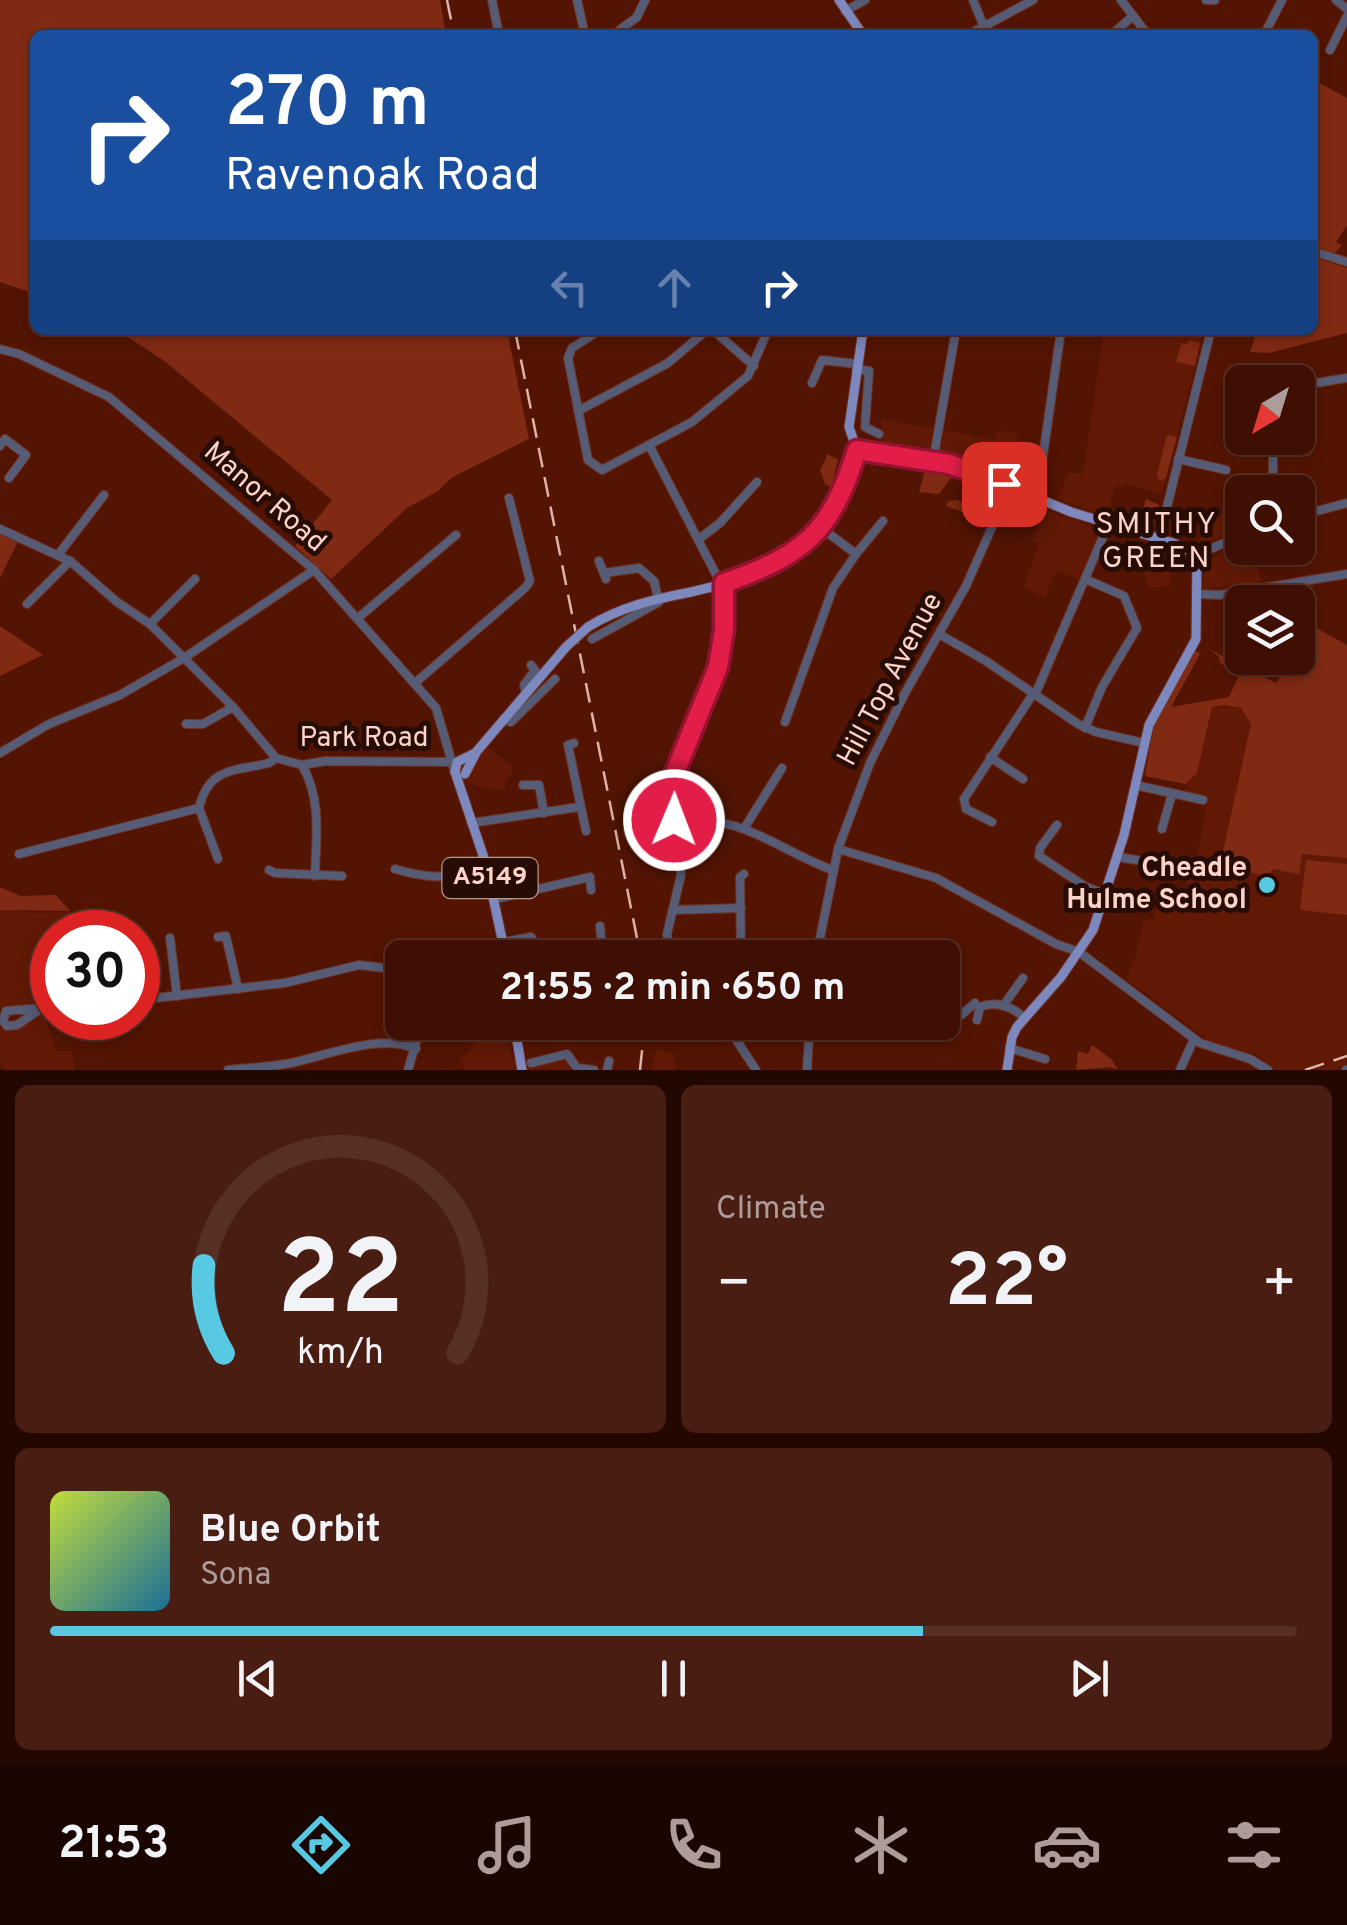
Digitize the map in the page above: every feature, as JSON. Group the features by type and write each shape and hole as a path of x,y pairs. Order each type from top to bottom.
{"main road":[{"path":"839,0 859,30"},
{"name":"A5149","path":"504,940 496,899 464,801 460,767 588,627 622,610 723,584 787,558 804,546 820,528 850,473 857,450 848,427 863,335"},
{"path":"857,450 966,469 1197,555 1200,642 1157,710 1144,743 1118,858 1093,930 1012,1037 1007,1070"},
{"path":"517,1040 521,1065"}],"street":[{"path":"492,0 498,30"},
{"path":"577,0 584,30"},
{"path":"620,30 637,17 645,0"},
{"path":"845,10 865,0"},
{"path":"973,0 984,27"},
{"path":"978,30 1033,0"},
{"path":"1121,0 1144,30"},
{"path":"1206,0 1214,0"},
{"path":"1267,28 1282,0"},
{"path":"1330,50 1347,12 1336,0"},
{"path":"1117,30 1133,16"},
{"path":"1318,254 1347,262"},
{"path":"592,335 568,354 588,460 595,468 608,468 692,422 748,376 766,335"},
{"path":"578,411 668,363 704,335"},
{"path":"716,335 754,366"},
{"path":"933,461 955,335"},
{"path":"1037,498 1060,335"},
{"path":"1158,539 1210,335"},
{"name":"Manor Road","path":"0,349 19,354 108,398 314,570 436,708 460,767"},
{"path":"812,383 822,360 872,371 865,427 879,434"},
{"path":"1315,384 1347,378"},
{"path":"0,446 4,440 26,454 9,478"},
{"path":"650,445 723,584 724,630 718,667 672,780 681,875 668,940"},
{"path":"1178,459 1226,470"},
{"name":"Hill Top Avenue","path":"819,940 838,848 884,732 966,586 1010,486"},
{"path":"699,539 755,489"},
{"path":"58,555 104,495"},
{"path":"415,683 530,580 509,498"},
{"path":"1315,511 1347,502"},
{"path":"784,722 833,588 883,521"},
{"path":"992,822 963,804 1034,694 1108,525"},
{"path":"820,528 856,554"},
{"path":"0,530 70,561 117,602 150,624 234,706 276,758 216,776 204,787 199,808 218,859"},
{"path":"358,618 456,535"},
{"path":"1197,555 1225,543"},
{"path":"28,604 70,561"},
{"path":"592,639 655,605 658,599 654,580 640,568 605,576 599,561"},
{"path":"0,753 49,724 120,696 314,570"},
{"path":"1198,594 1347,574"},
{"path":"1085,728 1102,687 1137,628 1124,596 1086,578"},
{"path":"150,624 195,579"},
{"path":"939,634 1085,728 1144,743"},
{"path":"526,693 524,685 535,670 532,665"},
{"path":"503,720 511,722 555,679"},
{"path":"186,724 203,724 234,706"},
{"path":"574,743 568,745 586,831"},
{"path":"990,757 1023,779"},
{"name":"Park Road","path":"276,758 302,765 326,761 460,767"},
{"path":"302,765 317,807 315,876"},
{"path":"745,827 782,768"},
{"path":"523,785 538,785 544,812"},
{"path":"1135,786 1202,800"},
{"path":"1162,829 1172,794"},
{"path":"472,823 579,807"},
{"path":"19,854 199,808"},
{"path":"674,820 700,819 745,827 832,870"},
{"path":"1058,825 1040,848 1039,856 1086,887 1105,894"},
{"path":"838,848 936,878 1056,944 1080,952 1194,1040 1250,1058 1267,1069"},
{"path":"1118,858 1173,866"},
{"path":"395,869 428,878 451,876 486,864"},
{"path":"269,870 275,874 342,876"},
{"path":"741,940 740,877 744,874"},
{"path":"496,899 590,877 591,890"},
{"path":"672,910 741,908"},
{"path":"600,926 601,940"},
{"path":"218,937 226,936 238,989"},
{"path":"170,938 177,996"},
{"path":"160,998 285,983 358,964 385,968"},
{"path":"1003,1006 1023,978"},
{"path":"960,1016 975,1003"},
{"path":"978,1020 984,1005 1014,1009 1024,1018"},
{"path":"48,1008 16,1025 8,1026 2,1017 6,1011 48,1008"},
{"path":"408,1070 418,1040"},
{"path":"738,1040 756,1070"},
{"path":"807,1070 809,1040"},
{"path":"1180,1070 1194,1040"},
{"path":"228,1070 287,1064 357,1047 390,1045 416,1049"},
{"path":"1010,1048 1044,1059"},
{"path":"521,1065 534,1067 567,1054 577,1068 594,1070"}],"shaded area":[{"path":"0,0 440,0 445,30 30,30 30,292 0,282"},
{"path":"1318,82 1347,98 1347,225 1336,242 1342,245 1334,254 1318,248"},
{"path":"1318,259 1347,268 1347,333 1269,353 1250,352 1255,335 1318,335"},
{"path":"125,335 508,335 529,439 451,478 438,491 407,508 331,579 295,546 332,500 163,360"},
{"path":"1103,335 1203,335 1162,494 1125,484 1123,488 1115,486 1106,516 1058,499 1068,473 1083,474"},
{"path":"1189,340 1200,343 1195,366 1176,362 1181,343 1187,344"},
{"path":"882,419 933,429 930,447 925,450 882,445"},
{"path":"998,430 1017,433 1021,438 1019,455 1036,463 1032,490 940,454 944,431 994,439"},
{"path":"1169,435 1177,437 1166,478 1160,481 1157,475"},
{"path":"828,454 838,460 831,487 825,484 820,470"},
{"path":"926,466 974,479 971,482 951,478 939,494 919,492"},
{"path":"982,483 1002,490 994,510 975,504"},
{"path":"1146,499 1159,505 1152,528 1109,517 1112,509 1115,514 1140,521"},
{"path":"957,500 994,512 990,522 946,506 948,501"},
{"path":"1044,509 1100,530 1079,580 1056,570 1045,598 1023,588 1039,543 1032,540"},
{"path":"1225,514 1225,536 1201,541 1202,516"},
{"path":"3,527 22,533 0,578 0,532"},
{"path":"1225,551 1225,565 1256,565 1262,582 1203,589 1208,561"},
{"path":"1137,558 1170,568 1171,586 1149,588"},
{"path":"0,626 43,655 0,676"},
{"path":"1315,627 1347,645 1347,858 1302,854 1299,874 1272,869 1270,877 1220,865 1251,724 1241,708 1212,707 1197,773 1185,784 1145,776 1153,728 1195,650 1200,654 1171,707 1229,697 1239,675 1260,675 1276,683 1281,675 1315,675"},
{"path":"1209,649 1225,657 1225,666 1219,657"},
{"name":"Cheadle Hulme School","path":"1212,707 1242,708 1246,718 1347,741 1347,1066 1334,1070 1273,1070 1256,1054 1214,1045 1126,979 1143,922 1154,918 1156,909 1171,912 1177,897 1185,896 1189,872 1194,873 1206,810 1201,808 1203,797 1184,793 1186,780 1197,773"},
{"path":"486,746 514,768 504,785 505,791 466,784"},
{"path":"1306,860 1347,864 1347,915 1300,910"},
{"path":"0,887 20,896 56,895 69,910 30,910 0,910"},
{"path":"0,910 30,913 30,1005 0,1007"},
{"path":"30,1023 30,1040 53,1040 57,1051 72,1051 75,1070 5,1070 0,1062 0,1028 18,1029"},
{"path":"478,1040 508,1040 512,1058 537,1060 563,1052 576,1070 465,1070 459,1060"},
{"path":"1092,1045 1111,1059 1118,1070 1076,1070 1078,1051 1088,1054"},
{"path":"656,1048 673,1053 676,1070 651,1070"}],"railway":[{"path":"447,0 453,30"},
{"path":"516,335 637,940"},
{"path":"640,1070 643,1040"},
{"path":"1305,1070 1347,1056"}],"place":[{"name":"Cheadle Hulme School","path":"1267,885"}],"district":[{"name":"SMITHY GREEN","path":"1157,542"}],"route":[{"path":"674,820 672,780 718,667 726,605 724,583 787,558 804,546 820,528 839,494 857,450 949,464 1004,484"}]}
